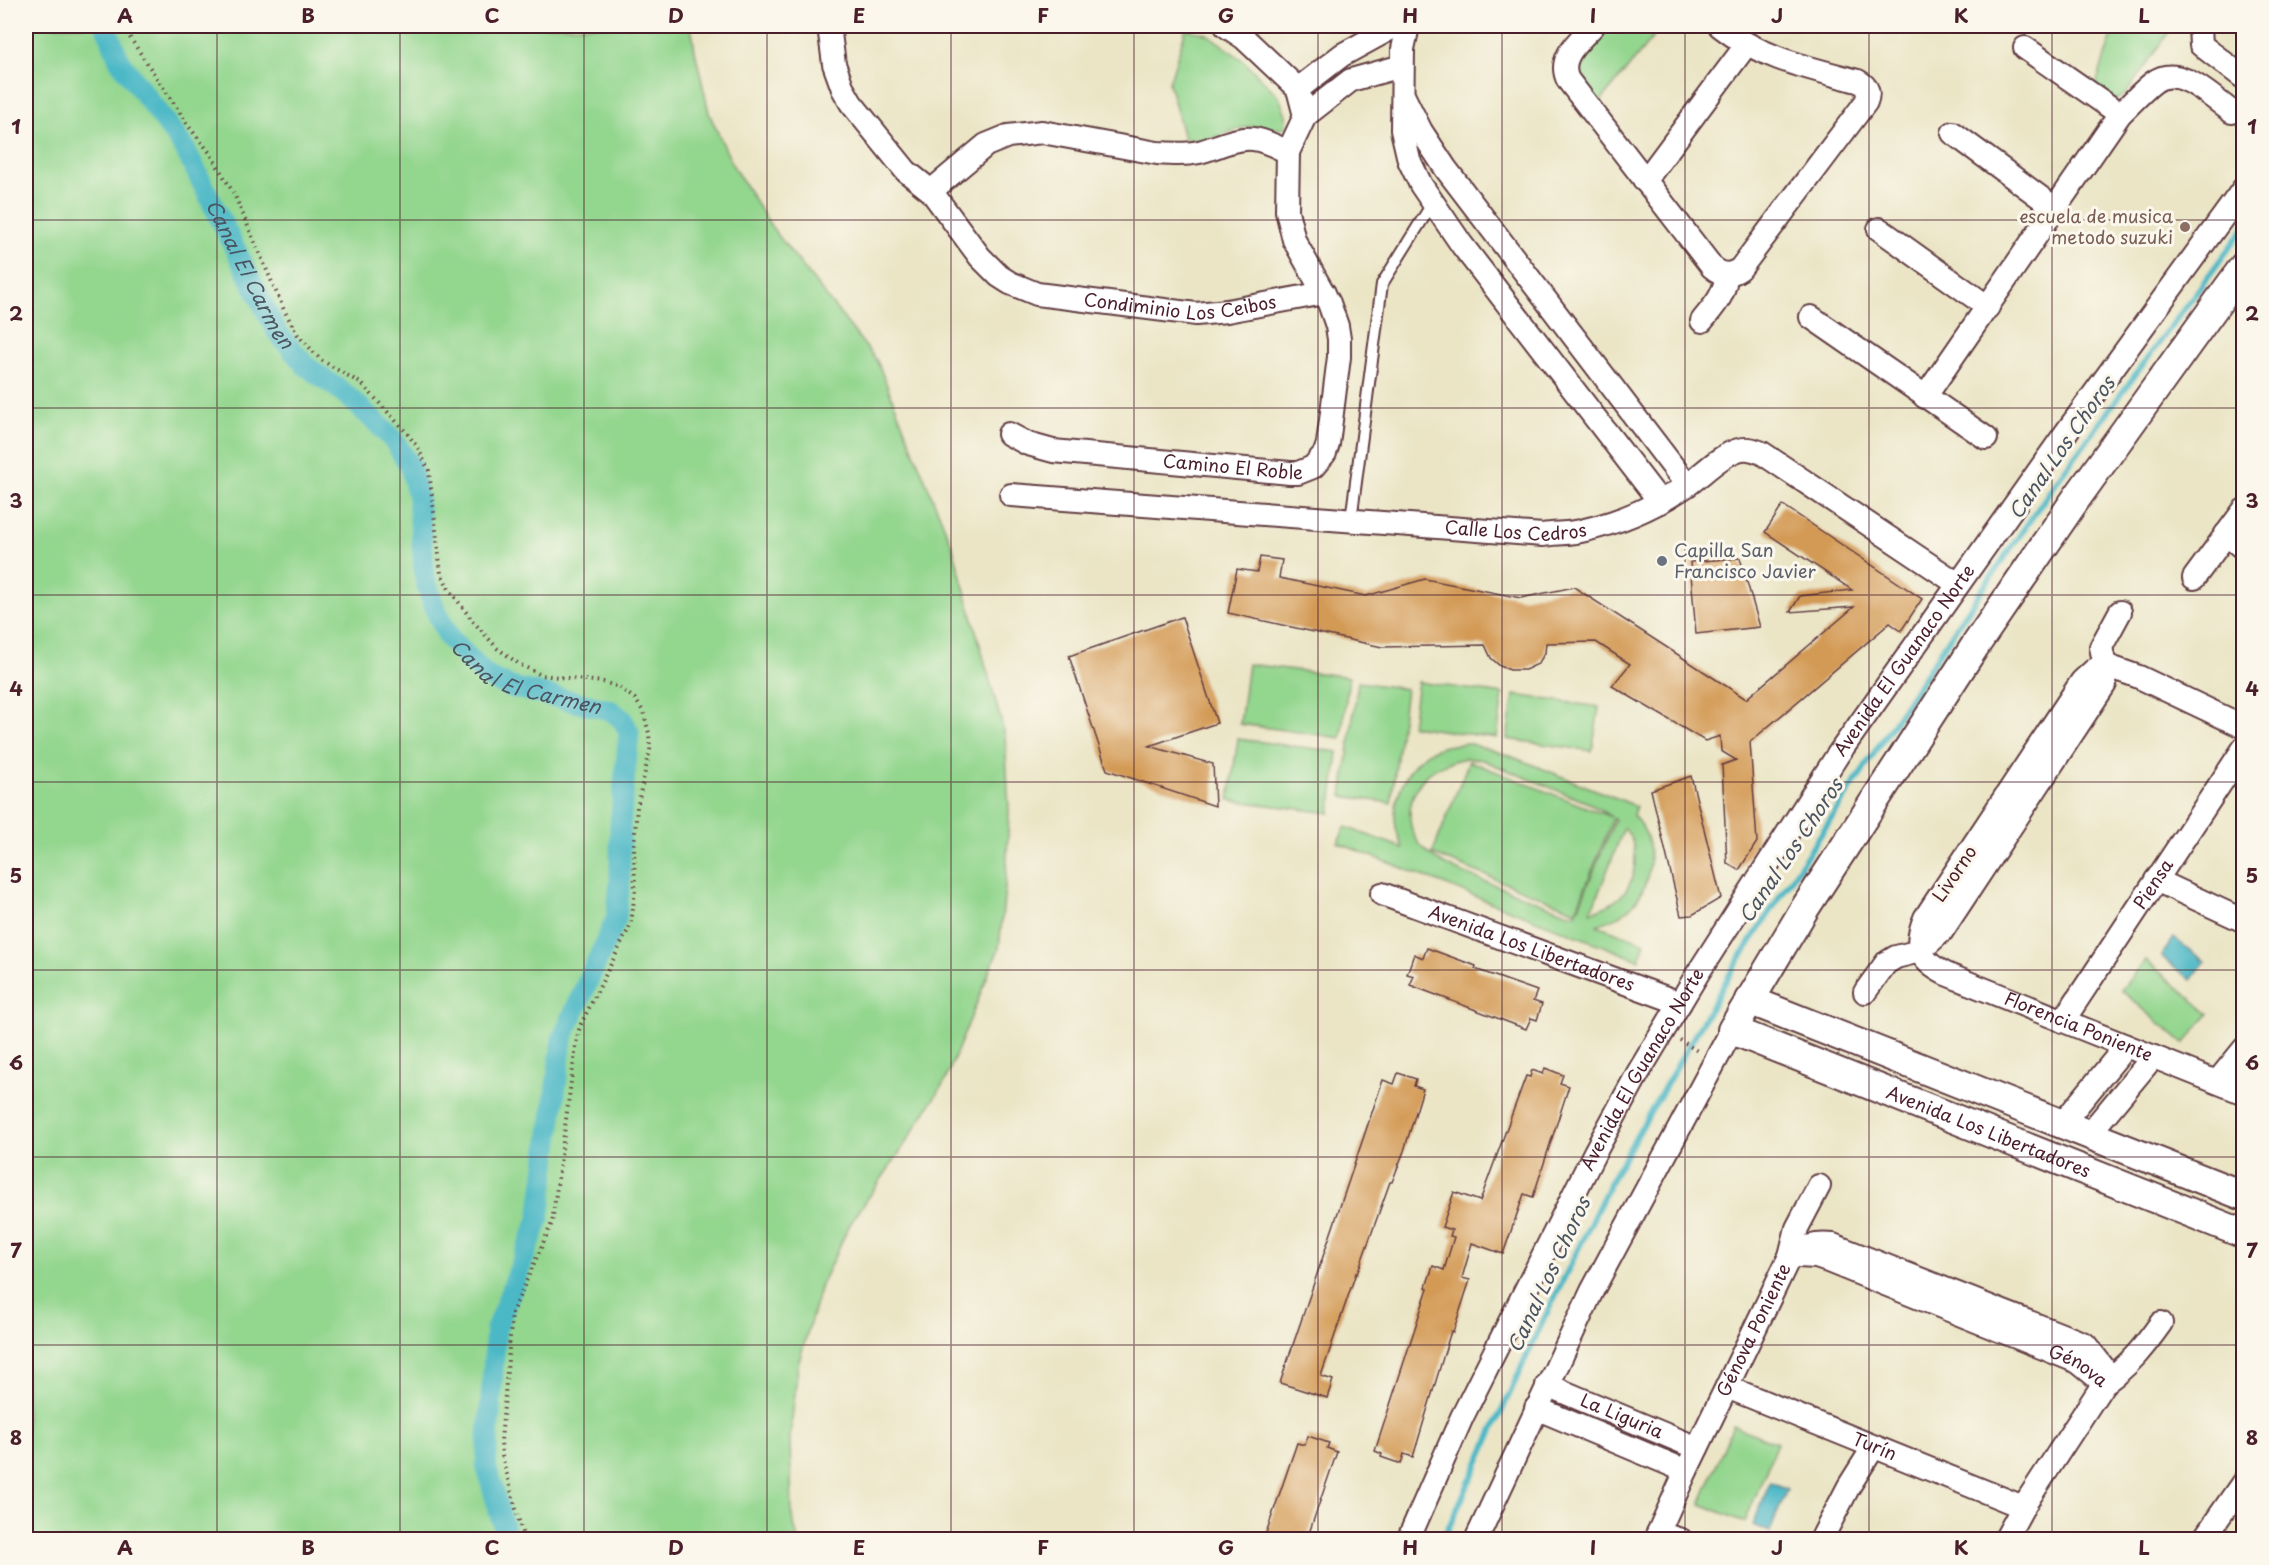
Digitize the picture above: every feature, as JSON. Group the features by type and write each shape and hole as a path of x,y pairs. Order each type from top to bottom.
{"street":[{"name":"Condiminio Los Ceibos","path":"829,26 834,64 851,103 906,171 931,191 989,267 1010,283 1037,294 1196,314 1227,311 1324,293"},
{"path":"1226,26 1256,49 1298,89 1305,116"},
{"path":"1298,89 1342,55 1395,26"},
{"path":"1408,26 1402,66 1402,130 1407,153 1426,194 1461,245 1660,502"},
{"path":"1593,26 1566,58 1565,73 1712,267 1726,274 1740,269 1868,96 1867,88 1858,81 1780,60 1746,44 1720,26"},
{"path":"2200,26 2201,45 2244,78"},
{"path":"1645,181 1746,44"},
{"path":"2025,48 2120,114"},
{"path":"1324,293 1294,240 1287,211 1288,152 1305,116 1351,80 1402,66"},
{"path":"1925,397 2120,114 2156,81 2171,75 2188,81 2238,116"},
{"path":"1402,93 1421,131 1446,170 1688,485"},
{"path":"931,191 986,145 1019,133 1042,132 1173,154 1200,152 1237,140 1252,138 1288,152"},
{"path":"1953,133 2056,209"},
{"path":"1426,194 1443,179 1446,170"},
{"name":"Avenida El Guanaco Norte","path":"1408,1539 1462,1417 1595,1152 1680,1003 1837,756 2067,430 2244,188"},
{"path":"1879,228 1988,307"},
{"path":"1476,1539 1546,1385 1597,1281 1749,1000 1805,908 1975,646 2078,496 2244,266"},
{"path":"1702,321 1720,297 1725,286 1726,274"},
{"name":"Camino El Roble","path":"1009,434 1028,444 1053,451 1290,473 1305,471 1320,461 1328,444 1339,357 1334,313 1324,293"},
{"path":"1811,317 1986,438"},
{"name":"Calle Los Cedros","path":"1011,495 1543,534 1584,531 1623,518 1660,502 1688,485 1728,454 1744,448 1762,453 1958,584"},
{"path":"2194,578 2244,510"},
{"path":"2226,534 2244,549"},
{"name":"Livorno","path":"1865,992 1886,963 1896,957 1920,951 1942,931 2013,806 2104,684 2106,671 2101,654 2102,643 2120,612"},
{"path":"2105,665 2139,677 2244,727"},
{"name":"Piensa","path":"2063,1021 2241,755"},
{"path":"2156,880 2244,921"},
{"name":"Avenida Los Libertadores","path":"1382,894 1680,1003"},
{"name":"Florencia Poniente","path":"1920,951 1932,966 1946,974 2244,1093"},
{"name":"Avenida Los Libertadores","path":"1749,1000 2234,1192"},
{"name":"Avenida Los Libertadores","path":"1732,1030 2244,1234"},
{"path":"2062,1124 2126,1046"},
{"path":"2217,1082 2244,1049"},
{"path":"2089,1134 2153,1056"},
{"path":"1908,1100 1908,1081 1916,1071 1922,1068"},
{"name":"Génova Poniente","path":"1657,1536 1790,1256 1797,1228 1819,1186"},
{"path":"2212,1221 2234,1192"},
{"name":"Génova","path":"1790,1256 1828,1260 1954,1302 2078,1362 2104,1383"},
{"path":"2005,1539 2023,1507 2104,1383 2121,1372 2135,1358 2161,1323"},
{"name":"La Liguria","path":"1546,1385 1697,1448"},
{"name":"Turín","path":"1727,1388 2023,1507"},
{"name":"La Liguria","path":"1536,1408 1686,1471"},
{"path":"1821,1539 1849,1486 1874,1448"},
{"path":"2203,1539 2244,1480"},
{"path":"1657,1536 1681,1539"}],"lane":[{"path":"1351,520 1382,284 1426,194"}],"path":[{"path":"126,26 129,36 190,128 210,153 234,194 284,310 298,336 321,360 362,384 418,448 429,471 441,573 449,589 497,648 519,664 541,675 603,682 619,687 639,705 649,733 650,750 637,807 634,844 635,891 632,915 626,935 580,1026 552,1223 519,1294 510,1326 501,1441 504,1466 524,1539"},
{"path":"1675,1038 1700,1052"}],"green space":[{"path":"26,26 691,26 709,113 734,168 773,229 877,361 953,548 1005,735 1009,810 1006,878 999,948 945,1081 900,1152 850,1224 821,1285 798,1365 790,1438 792,1517 798,1539 26,1539"},
{"path":"1607,26 1662,26 1600,102 1575,76 1581,54"},
{"path":"2115,26 2173,26 2125,95 2112,102 2095,87"},
{"path":"1186,29 1207,34 1245,62 1279,97 1286,115 1286,127 1275,129 1254,126 1208,139 1184,138 1169,83"},
{"path":"1248,664 1349,677 1341,738 1240,724"},
{"path":"1358,682 1406,689 1391,803 1342,796"},
{"path":"1418,682 1503,694 1497,738 1412,726"},
{"path":"1514,695 1599,707 1592,751 1507,739"},
{"path":"1238,739 1338,752 1330,813 1229,800"},
{"path":"1467,743 1508,755 1636,806 1633,815 1644,830 1650,851 1645,884 1634,904 1626,911 1616,918 1597,925 1645,943 1639,960 1338,843 1345,827 1403,848 1397,830 1396,805 1410,771 1426,754 1436,749","holes":["1466,758 1483,760 1591,804 1611,817 1469,761 1432,854 1576,911 1613,818 1615,819 1576,914 1464,874 1433,857 1421,846 1413,832 1410,816 1417,787 1427,774 1441,766","1624,828 1635,853 1630,881 1617,900 1591,912"]},
{"path":"2146,960 2209,1014 2184,1044 2121,990"},
{"path":"1733,1426 1777,1443 1745,1522 1700,1504"}],"water":[{"path":"2174,938 2205,962 2191,980 2161,956"},
{"path":"1770,1482 1787,1489 1770,1532 1753,1525"}],"building":[{"path":"1783,505 1922,599 1901,631 1890,623 1750,742 1757,842 1739,870 1727,863 1722,765 1736,760 1721,751 1720,736 1705,741 1612,686 1630,664 1596,642 1546,643 1545,653 1538,664 1525,670 1510,670 1500,666 1491,658 1485,645 1382,647 1228,613 1237,569 1257,572 1260,557 1282,560 1279,578 1366,596 1425,579 1521,598 1574,587 1746,699 1854,607 1790,612 1800,596 1852,590 1765,532"},
{"path":"1740,558 1760,627 1696,634 1690,562"},
{"path":"1182,617 1217,723 1149,746 1213,764 1215,806 1107,770 1069,656"},
{"path":"1691,776 1721,898 1692,915 1681,916 1651,790"},
{"path":"1427,948 1476,966 1475,969 1537,991 1533,1001 1542,1004 1537,1020 1531,1018 1526,1029 1410,985 1414,976 1407,974 1414,954 1423,958"},
{"path":"1545,1068 1563,1075 1560,1083 1569,1086 1533,1197 1524,1194 1503,1254 1472,1243 1462,1278 1470,1280 1453,1332 1451,1331 1413,1457 1404,1454 1401,1464 1381,1457 1382,1454 1375,1451 1428,1288 1426,1287 1433,1266 1444,1270 1454,1237 1450,1236 1452,1230 1442,1227 1454,1192 1480,1201 1526,1076 1530,1077 1532,1070 1543,1074"},
{"path":"1398,1073 1416,1079 1414,1086 1423,1089 1404,1151 1356,1273 1321,1376 1333,1380 1327,1398 1280,1383 1383,1080 1394,1084"},
{"path":"1308,1436 1329,1443 1327,1448 1337,1452 1307,1539 1264,1539 1297,1443 1305,1445"}],"waterway":[{"name":"Canal El Carmen","path":"106,26 119,60 185,149 277,332 306,366 344,393 377,423 394,441 410,466 418,498 425,580 435,609 449,638 488,677 511,687 610,710 622,719 629,732 620,826 620,883 616,919 562,1039 539,1219 496,1329 486,1465 507,1540"},
{"name":"Canal Los Choros","path":"1443,1540 1533,1342 1613,1177 1734,967 1958,625 2061,475 2244,228"}],"place":[{"name":"escuela de musica metodo suzuki","path":"2185,227"},
{"name":"Capilla San Francisco Javier","path":"1662,561"}]}
